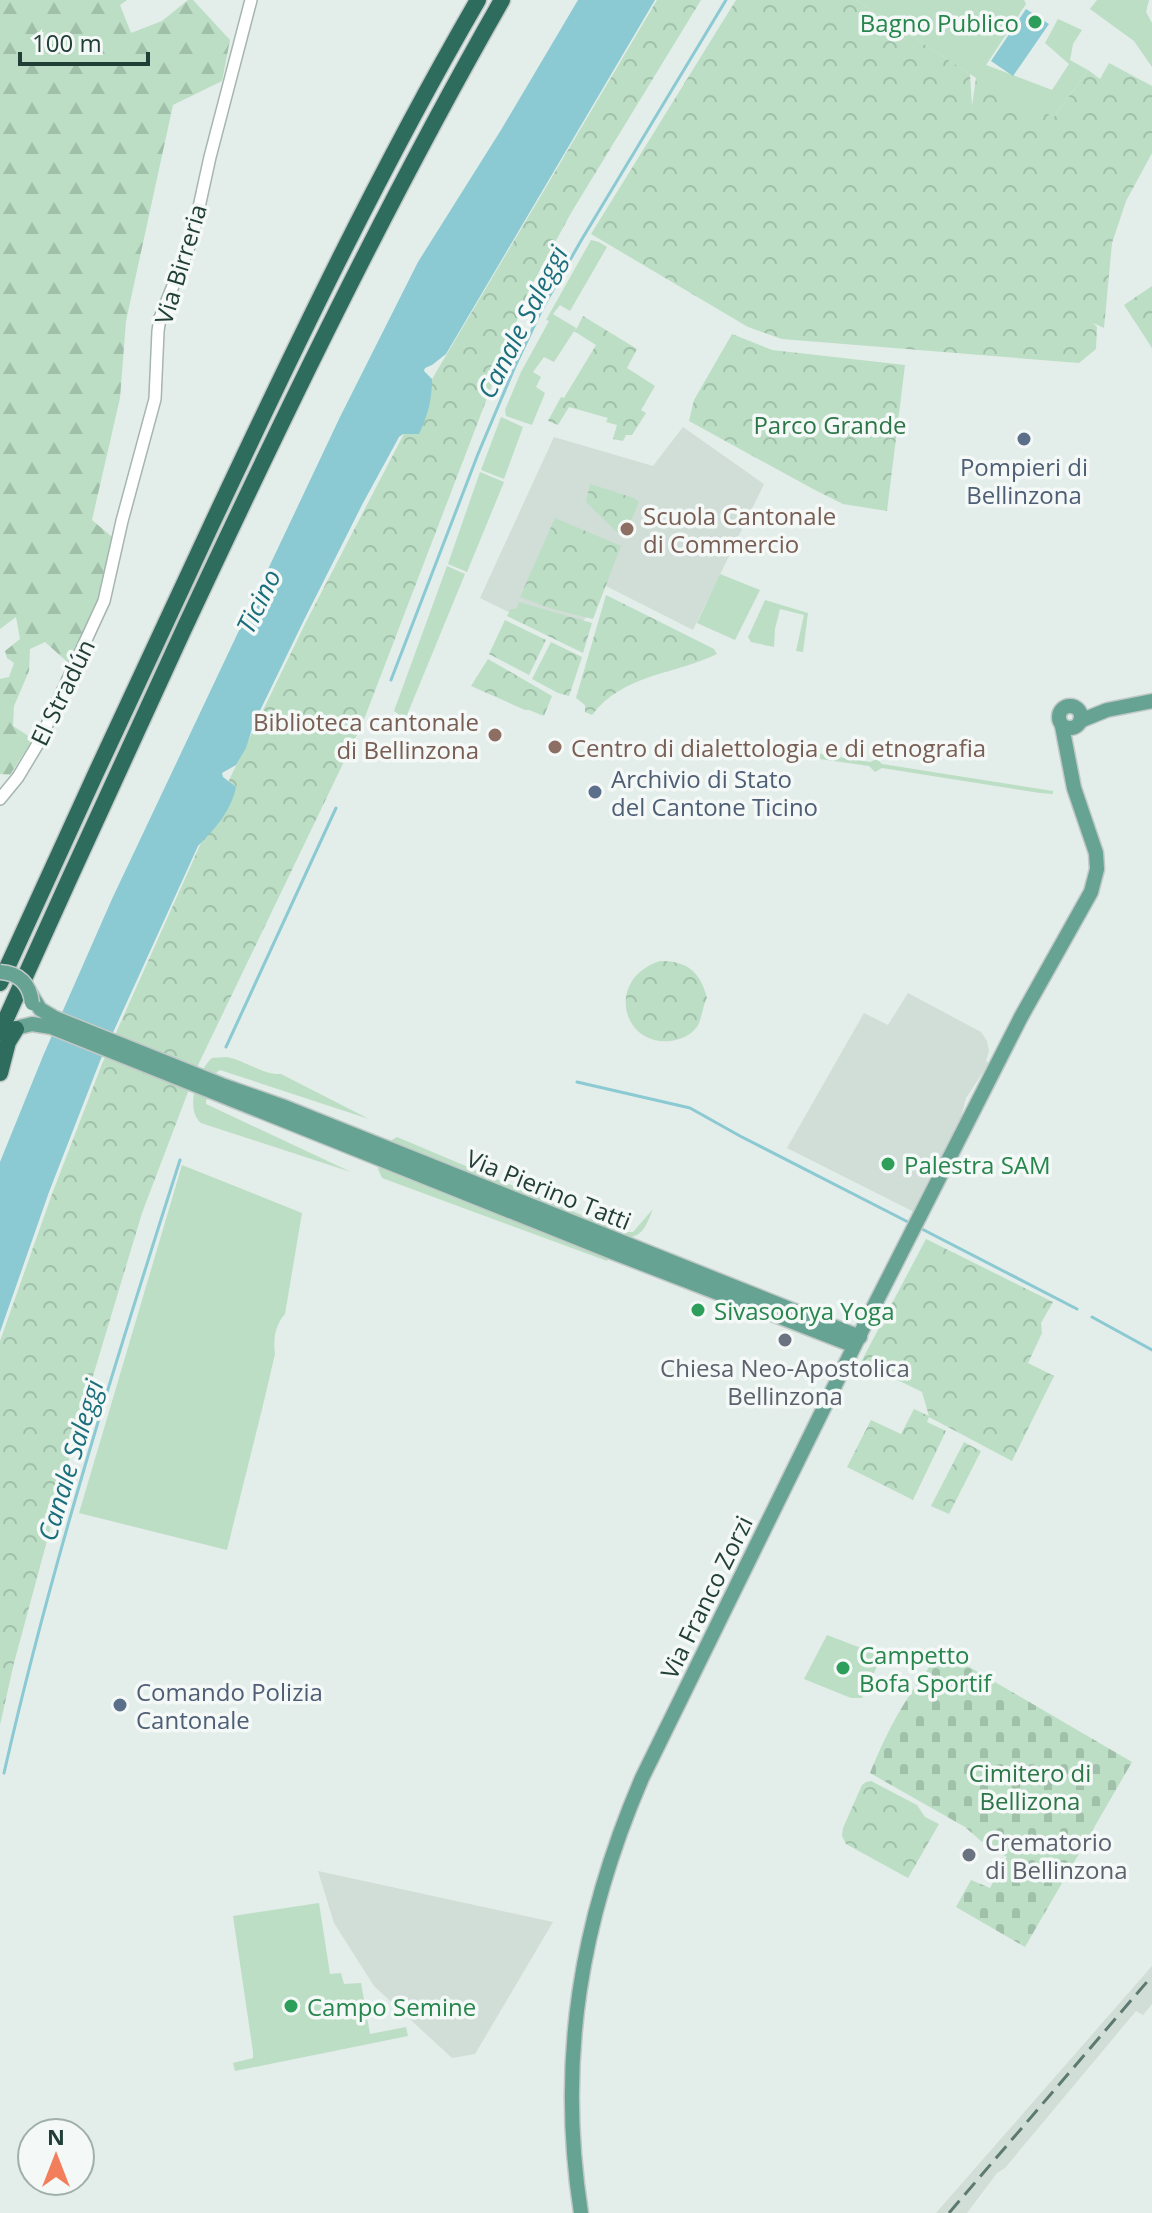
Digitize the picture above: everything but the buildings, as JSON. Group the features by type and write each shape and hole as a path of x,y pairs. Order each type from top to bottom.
{"highway":[{"path":"0,983 308,320 385,168 478,0"},
{"path":"0,1073 9,1030 212,568 322,337 407,171 502,0"}],"main road":[{"name":"Via Franco Zorzi","path":"581,2213 573,2139 574,2035 587,1945 613,1850 642,1778 857,1341 1038,985 1089,898 1097,869 1095,847 1074,788 1070,759 1074,721 1107,710 1152,701"},
{"path":"0,972 21,978 40,1009 55,1018 220,1090"},
{"path":"9,1030 31,1012 31,994"},
{"path":"9,1030 32,1024 45,1025 220,1090"},
{"name":"Via Pierino Tatti","path":"220,1090 282,1106 813,1331 857,1341"},
{"name":"Via Pierino Tatti","path":"641,1256 857,1341"},
{"path":"813,1331 831,1343 843,1370"}],"street":[{"name":"Via Birreria","path":"110,576 155,399 160,318 195,226 251,0"},
{"name":"El Stradún","path":"0,799 23,769 43,733 96,622 110,576"}],"shaded area":[{"name":"Scuola Cantonale di Commercio","path":"683,427 764,484 693,630 606,586 570,642 480,598 554,437 653,466"},
{"path":"908,993 981,1032 989,1051 986,1061 989,1063 966,1098 960,1121 914,1212 787,1148 864,1013 888,1025"},
{"path":"318,1871 553,1922 475,2054 452,2058 374,1986 334,1923"},
{"path":"1152,1966 1152,2004 1143,2015 1136,2011 1005,2168 997,2173 967,2213 936,2213"}],"green space":[{"path":"0,0 127,0 120,5 131,33 162,21 188,0 193,0 230,40 222,81 173,105 126,321 120,398 92,520 117,541 107,591 74,668 45,642 30,649 29,671 14,706 13,726 33,739 10,775 0,774 0,679 9,677 14,663 7,658 5,651 20,639 16,617 0,629"},
{"path":"657,0 701,0 571,213 527,294 363,722 199,1063 142,1213 78,1426 0,1725 0,1341 52,1194 102,1064 231,776 306,622 435,374"},
{"path":"736,0 856,0 970,74 972,106 976,78 1054,117 1088,70 1100,79 1109,63 1152,86 1152,153 1126,201 1112,243 1104,328 1093,323 1097,327 1096,349 1079,363 782,339 748,327 591,234"},
{"path":"856,0 1024,0 1026,4 986,65 1052,90 1069,64 1045,43 1058,19 1082,30 1073,44 1070,60 1088,70 1054,117 976,78"},
{"path":"1097,0 1149,0 1146,12 1152,23 1152,67 1134,41 1090,9"},
{"path":"591,240 607,247 570,311 560,305 553,314 576,328 554,362 544,357 533,372 541,377 536,387 545,393 532,425 506,416 505,410 521,372 549,321 546,320"},
{"path":"1152,286 1152,348 1124,305"},
{"path":"583,316 637,349 627,368 655,386 641,410 646,413 632,435 626,435 623,441 613,439 617,425 606,422 608,418 569,407 558,425 548,421 596,345 574,331"},
{"name":"Parco Grande","path":"732,334 772,350 905,365 887,511 843,504 689,421 694,400"},
{"path":"501,417 523,427 504,479 481,470"},
{"path":"480,472 504,482 467,572 448,564"},
{"path":"590,484 639,502 624,537 586,502"},
{"path":"555,518 621,546 593,619 520,597"},
{"path":"447,566 465,574 407,715 412,719 411,723 394,711"},
{"path":"720,574 760,590 735,640 697,623"},
{"path":"606,595 714,649 717,654 634,683 604,701 592,715 585,712 585,705 576,698"},
{"path":"765,600 808,613 803,652 796,651 804,615 780,609 774,647 751,642 748,637"},
{"path":"519,602 592,623 583,653 507,616"},
{"path":"505,620 546,640 529,675 489,654"},
{"path":"551,642 582,657 569,696 532,679"},
{"path":"488,659 552,696 544,716 471,686"},
{"path":"814,753 870,762 877,759 882,764 1053,791 1053,794 882,768 875,772 869,766 813,758"},
{"path":"660,961 678,963 691,969 707,998 697,1027 688,1035 670,1041 654,1040 640,1033 631,1023 626,1010 626,996 632,982 643,970"},
{"path":"226,1057 281,1074 369,1119 220,1070 206,1101 206,1104 351,1172 201,1123 196,1117 193,1099 198,1080 212,1058"},
{"path":"397,1137 622,1232 633,1232 653,1209 640,1233 625,1237 389,1142"},
{"path":"182,1165 302,1213 285,1314 276,1333 275,1354 227,1550 79,1513"},
{"path":"379,1167 608,1259 382,1178"},
{"path":"926,1239 1053,1302 1041,1323 1042,1333 1028,1363 1054,1376 1012,1461 929,1417 927,1422 946,1431 913,1500 847,1467 871,1420 901,1434 914,1409 929,1416 922,1392 861,1362"},
{"path":"964,1442 981,1451 949,1514 931,1506"},
{"name":"Campetto Bofa Sportif","path":"827,1635 882,1656 862,1698 851,1698 804,1679"},
{"name":"Cimitero di Bellizona","path":"942,1651 1132,1762 1025,1947 956,1907 971,1880 990,1888 1007,1857 965,1827 870,1773 901,1709"},
{"path":"871,1781 917,1805 925,1817 939,1824 908,1878 846,1844 842,1836 862,1785"},
{"name":"Campo Semine","path":"319,1903 330,1974 341,1973 344,1984 361,1983 370,2034 406,2027 408,2036 235,2071 233,2063 253,2058 253,2052 233,1916"}],"water":[{"name":"Ticino","path":"578,0 655,0 446,354 425,368 424,371 432,379 431,393 419,434 399,437 304,620 254,723 246,748 236,765 222,773 236,787 234,796 222,819 198,846 100,1061 49,1192 0,1332 0,1162 43,1056 112,899 340,417 418,262"},
{"path":"1026,9 1049,24 1013,76 991,61"}],"waterway":[{"name":"Canale Saleggi","path":"391,680 478,454 542,309 726,0"},
{"name":"Canale Saleggi","path":"226,1047 336,808"},
{"path":"577,1082 690,1108 910,1223"},
{"name":"Canale Saleggi","path":"4,1773 63,1542 180,1160"},
{"path":"920,1228 1077,1309"},
{"path":"1092,1317 1152,1350"}],"railway":[{"path":"949,2213 1152,1976"}],"place":[{"name":"Bagno Publico","path":"1035,22"},
{"name":"Pompieri di Bellinzona","path":"1024,439"},
{"name":"Scuola Cantonale di Commercio","path":"627,529"},
{"name":"Biblioteca cantonale di Bellinzona","path":"495,735"},
{"name":"Centro di dialettologia e di etnografia","path":"555,747"},
{"name":"Archivio di Stato del Cantone Ticino","path":"595,792"},
{"name":"Palestra SAM","path":"888,1164"},
{"name":"Sivasoorya Yoga","path":"698,1310"},
{"name":"Chiesa Neo-Apostolica Bellinzona","path":"785,1340"},
{"name":"Campetto Bofa Sportif","path":"843,1668"},
{"name":"Comando Polizia Cantonale","path":"120,1705"},
{"name":"Crematorio di Bellinzona","path":"969,1855"},
{"name":"Campo Semine","path":"291,2006"}]}
